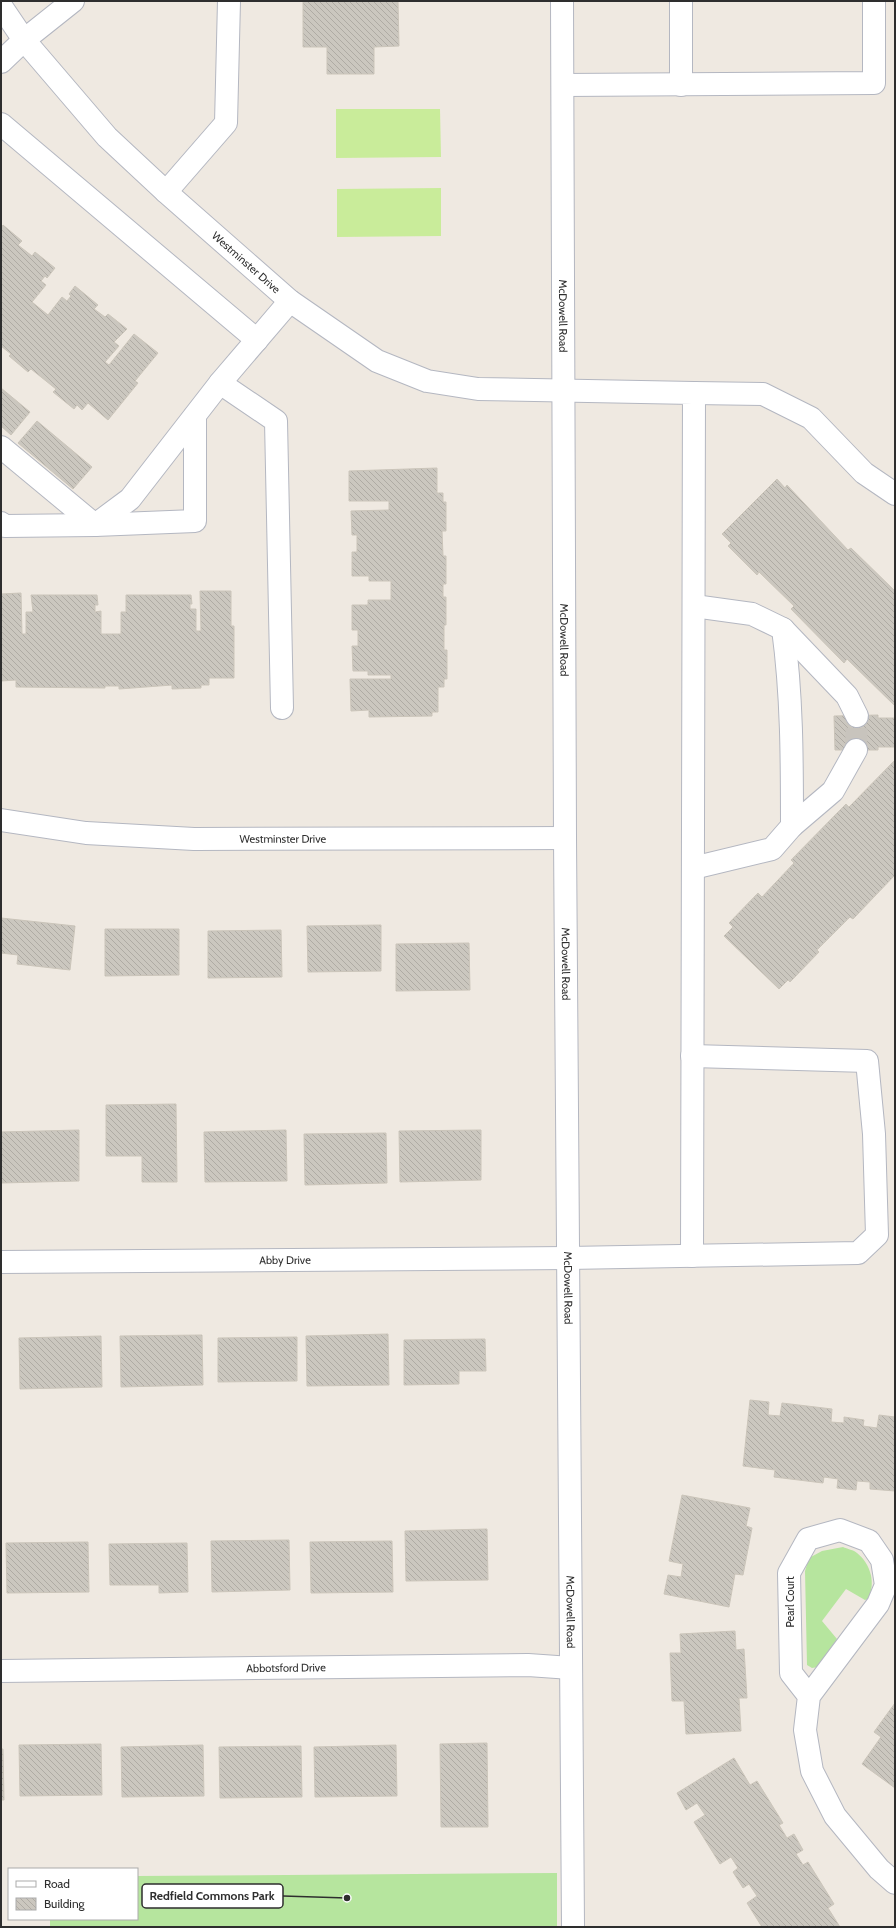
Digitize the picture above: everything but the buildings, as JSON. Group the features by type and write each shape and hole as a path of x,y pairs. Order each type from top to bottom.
{"street":[{"path":"1,62 24,40 73,1"},
{"path":"166,192 226,123 229,1"},
{"name":"McDowell Road","path":"562,1 565,838 573,1927"},
{"path":"680,1 681,84"},
{"path":"563,85 874,83 874,1"},
{"name":"Westminster Drive","path":"1,6 24,40 107,137 166,192 290,301 377,361 427,381 478,389 613,390 616,393 762,394 811,418 864,473 895,494"},
{"path":"1,124 257,340"},
{"path":"95,525 130,499 220,383 290,301"},
{"path":"220,383 276,421 282,708"},
{"path":"692,1256 694,393"},
{"path":"1,523 5,526 95,525 195,521 195,416"},
{"path":"1,447 95,525"},
{"path":"694,606 752,614 784,629 847,696 857,716"},
{"path":"784,629 790,678 792,826"},
{"path":"693,868 772,849 792,826 833,791 856,750"},
{"name":"Westminster Drive","path":"1,820 86,833 194,839 565,838"},
{"name":"Abby Drive","path":"1,1262 568,1258 858,1253 877,1234 874,1134 867,1062 692,1056"},
{"name":"Pearl Court","path":"840,1530 869,1541 882,1560 886,1585 878,1604 809,1696 791,1673 789,1573 808,1539 840,1530"},
{"name":"Abbotsford Drive","path":"1,1671 528,1665 571,1668"},
{"path":"809,1696 805,1730 812,1771 835,1816 879,1869 895,1883"}],"green space":[{"path":"336,109 440,109 441,157 336,158"},
{"path":"441,188 441,236 337,237 337,189"},
{"path":"843,1547 856,1552 866,1563 871,1574 872,1587 868,1599 865,1600 846,1589 822,1621 837,1639 818,1667 812,1668 807,1665 805,1571 809,1558 822,1551"},
{"path":"557,1873 557,1927 50,1927 50,1920 138,1920 138,1876"}],"tunnel":[{"path":"856,750 857,716"}],"place":[{"name":"Redfield Commons Park","path":"347,1898"}]}
